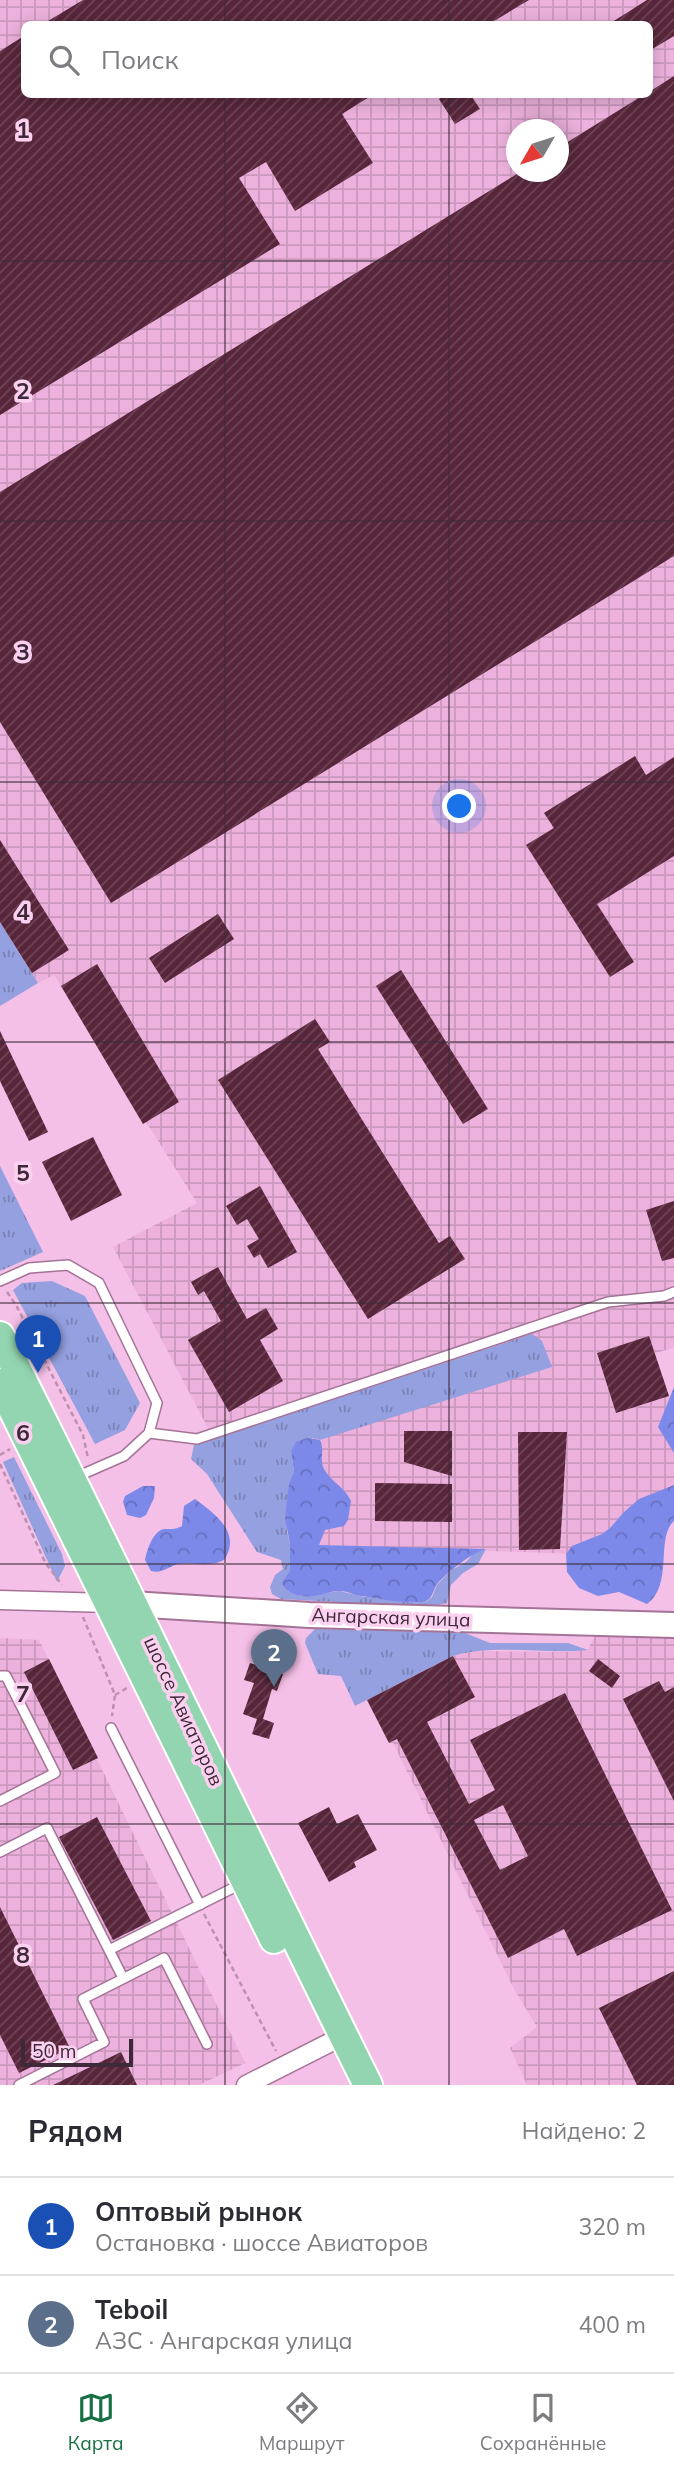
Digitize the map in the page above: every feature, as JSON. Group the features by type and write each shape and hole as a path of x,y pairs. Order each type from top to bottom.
{"main road":[{"name":"шоссе Авиаторов","path":"0,1336 72,1479 121,1604 245,1882 335,2040 368,2085"},
{"name":"шоссе Авиаторов","path":"0,1383 250,1847 335,2040 347,2085"},
{"name":"Ангарская улица","path":"121,1604 309,1615 674,1625"}],"street":[{"path":"0,1600 121,1604"},
{"path":"246,2085 335,2040"}],"lane":[{"path":"0,1281 29,1268 68,1265 99,1283 157,1403 149,1433 124,1457 72,1479"},
{"path":"149,1433 197,1439 608,1302 664,1296 674,1292"},
{"path":"0,1676 6,1676 55,1773 0,1801"},
{"path":"110,1728 200,1905"},
{"path":"0,1852 47,1828 123,1978"},
{"path":"109,1950 245,1882"},
{"path":"19,2085 104,2042 83,1998 164,1958 207,2044"}],"path":[{"path":"0,1455 13,1447"},
{"path":"0,1464 45,1562 75,1602 91,1633 115,1695 110,1728"},
{"path":"200,1905 284,2066"}],"shaded area":[{"path":"0,0 674,0 674,1348 655,1353 674,1411 674,1500 648,1507 663,1557 319,1545 302,1448 211,1434 113,1247 197,1203 54,975 38,983 0,922"},
{"path":"597,1632 674,1634 674,2085 527,2085 510,2048 537,2027 514,1989 393,1743 389,1743 367,1700 453,1656 471,1651 569,1652 588,1649"},
{"path":"0,1638 39,1640 245,2063 199,2085 0,2085"}],"green space":[{"path":"0,922 38,983 0,1006"},
{"path":"0,1166 43,1252 0,1271"},
{"path":"52,1281 85,1296 140,1403 125,1430 95,1444 13,1290 22,1283"},
{"path":"532,1334 542,1341 552,1367 320,1440 313,1438 291,1451 294,1471 289,1483 287,1531 290,1572 282,1582 288,1591 301,1596 340,1591 414,1603 427,1601 450,1571 466,1562 474,1553 486,1549 478,1564 463,1573 451,1585 447,1603 429,1607 281,1599 272,1594 270,1587 275,1575 283,1569 281,1560 257,1552 207,1474 191,1459 194,1445"},
{"path":"674,1387 674,1453 658,1427"},
{"path":"307,1438 320,1440 324,1469 351,1501 348,1520 344,1526 325,1530 319,1545 486,1549 454,1568 438,1583 432,1596 426,1601 385,1600 343,1591 308,1596 290,1592 282,1582 290,1571 290,1544 285,1518 289,1483 294,1471 291,1451 296,1442"},
{"path":"14,1457 62,1554 65,1566 57,1582 3,1462"},
{"path":"674,1485 674,1521 666,1538 660,1585 647,1604 619,1592 598,1596 579,1588 567,1572 566,1554 572,1546 602,1534 639,1499"},
{"path":"143,1486 155,1486 154,1498 146,1515 140,1518 127,1515 123,1502 125,1496"},
{"path":"195,1499 218,1517 228,1532 229,1549 225,1559 209,1564 179,1564 162,1571 151,1571 145,1560 154,1537 160,1530 182,1526 184,1506"},
{"path":"315,1629 460,1631 490,1643 568,1643 588,1650 469,1652 453,1656 355,1706 341,1676 318,1674 305,1643"}],"building":[{"path":"83,0 529,0 494,21 48,21"},
{"path":"647,0 674,0 674,36 653,49 653,21 614,21"},
{"path":"21,38 21,98 368,98 342,114 373,163 295,211 266,162 239,178 280,244 0,415 0,51"},
{"path":"674,76 674,556 111,903 0,722 0,492 506,181 569,182 569,141 639,98 653,98 653,89"},
{"path":"473,98 480,109 455,124 439,99"},
{"path":"635,756 646,775 674,757 674,856 597,904 634,962 610,977 526,845 554,828 544,813"},
{"path":"0,840 69,950 32,973 0,922"},
{"path":"218,914 234,939 165,983 149,958"},
{"path":"97,964 179,1102 143,1124 61,986"},
{"path":"401,970 488,1109 463,1124 376,986"},
{"path":"315,1019 330,1042 318,1049 439,1243 450,1236 465,1259 368,1319 218,1080"},
{"path":"0,1031 48,1132 29,1141 0,1081"},
{"path":"93,1137 122,1195 71,1221 42,1162"},
{"path":"260,1186 297,1252 268,1268 260,1254 254,1258 247,1246 259,1239 247,1219 237,1225 226,1206"},
{"path":"674,1201 674,1258 662,1261 646,1210"},
{"path":"218,1267 247,1319 266,1308 278,1329 260,1340 283,1381 229,1412 188,1340 221,1321 204,1291 198,1295 191,1282"},
{"path":"649,1336 669,1396 616,1413 597,1353"},
{"path":"404,1431 452,1431 452,1476 404,1462"},
{"path":"518,1432 567,1432 560,1549 519,1550"},
{"path":"375,1483 452,1484 452,1522 375,1521"},
{"path":"453,1656 475,1697 427,1722 469,1804 495,1790 470,1740 565,1693 672,1910 577,1956 564,1929 508,1958 397,1739 389,1743 367,1700","holes":["503,1805 528,1856 500,1870 474,1820"]},
{"path":"49,1659 98,1758 73,1770 24,1672"},
{"path":"598,1659 620,1676 612,1688 589,1671"},
{"path":"250,1663 283,1674 277,1691 272,1689 263,1719 274,1723 269,1739 252,1734 257,1719 243,1714 254,1683 244,1680"},
{"path":"659,1681 665,1692 674,1687 674,1801 623,1699"},
{"path":"329,1807 337,1824 358,1814 377,1850 354,1862 356,1867 329,1882 298,1823"},
{"path":"97,1817 151,1921 113,1940 59,1837"},
{"path":"0,1907 70,2048 19,2073 0,2035"},
{"path":"674,1971 674,2085 637,2085 599,2008"},
{"path":"121,2052 137,2085 53,2085"}],"place":[{"name":"Оптовый рынок","path":"38,1373"},
{"name":"Teboil","path":"274,1687"}]}
